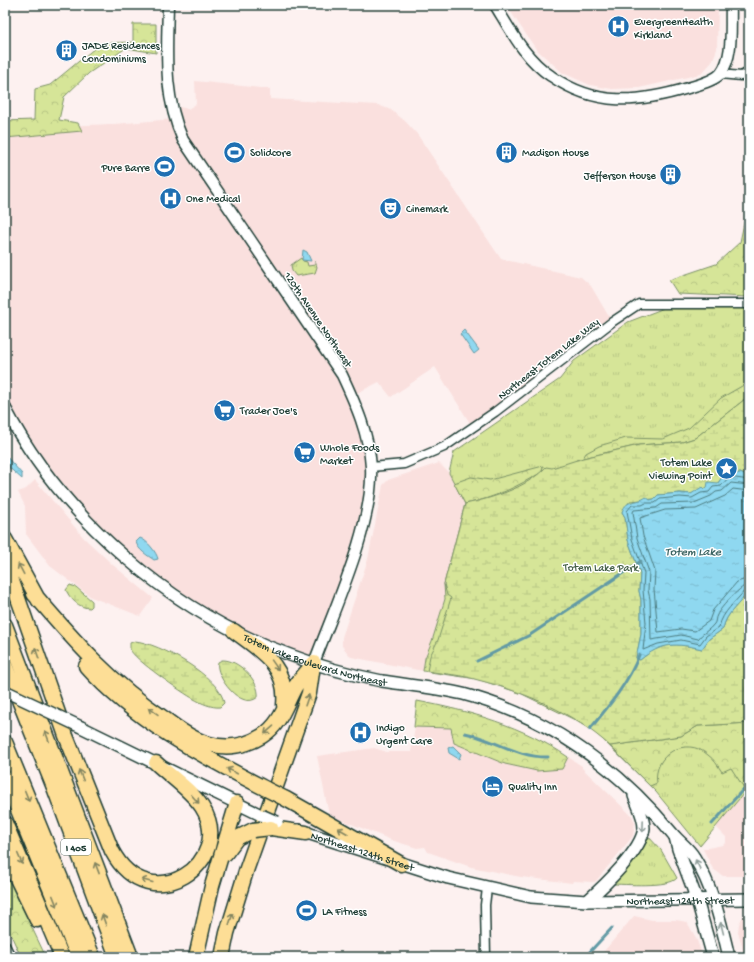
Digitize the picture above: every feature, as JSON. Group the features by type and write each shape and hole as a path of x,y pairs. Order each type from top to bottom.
{"highway":[{"path":"5,539 34,594 63,639 108,690 135,712 188,748 286,799 401,864"},
{"path":"5,561 66,736 118,863 135,877 155,883 166,883 181,878 195,869 206,853 209,834 208,823 202,808 192,796 156,763"},
{"path":"34,594 90,658 121,687 152,711 198,740 218,746 228,747 245,744 267,732 282,715 295,687 314,663"},
{"name":"I 405","path":"5,625 131,957"},
{"path":"234,631 268,657 278,669 285,692 282,715"},
{"path":"222,957 227,933 247,868 309,693 314,663"},
{"name":"I 405","path":"5,665 117,957"},
{"name":"I 405","path":"5,742 93,957"},
{"path":"5,778 78,957"},
{"path":"196,957 201,928 237,804"},
{"path":"5,823 62,957"},
{"path":"219,864 237,838 253,830 274,825 306,833"},
{"path":"5,854 54,957"}],"main road":[{"name":"Totem Lake Boulevard Northeast","path":"5,408 22,437 48,475 75,508 111,545 148,576 183,601 234,631 276,650 314,663 374,679 450,692 502,707 539,723 574,743 599,761 654,812 675,837 686,846 696,860 714,900 729,957"},
{"path":"5,692 156,763 261,815 274,825"},
{"path":"587,901 603,886 640,842 643,831 643,819 631,790"},
{"name":"Northeast 124th Street","path":"306,833 401,864 487,888 531,897 587,901 749,899"},
{"path":"675,837 697,900 713,957"}],"street":[{"name":"120th Avenue Northeast","path":"168,5 167,79 171,107 178,129 192,153 342,375 353,395 364,426 371,468 368,501 357,544 314,663"},
{"path":"495,5 520,46 534,62 558,81 591,96 614,100 638,99 696,86 720,74 741,76 749,80"},
{"path":"720,74 729,55 731,5"},
{"path":"741,76 749,72"},
{"name":"Northeast Totem Lake Way","path":"371,468 404,464 444,447 495,412 612,322 638,304 749,304"},
{"path":"486,957 485,905 487,888"},
{"path":"5,945 11,957"}],"shaded area":[{"name":"EvergreenHealth Kirkland","path":"506,5 718,5 717,49 712,62 701,74 639,88 612,89 590,85 563,73 536,49"},
{"path":"195,81 270,89 270,99 378,105 391,110 405,121 417,134 501,259 581,277 591,286 612,322 473,428 435,367 391,397 379,382 353,395 364,426 368,501 314,663 183,601 75,508 5,408 5,128 114,124 174,119 172,109 180,107 188,109 196,104"},
{"path":"439,463 449,473 465,504 444,584 445,599 425,658 423,671 351,657 342,646 342,637 368,559 383,485 388,480"},
{"path":"35,480 84,538 113,565 153,598 140,616 91,597 50,566 26,534 25,506 18,492 26,489"},
{"path":"415,727 451,728 454,743 505,764 537,771 561,769 568,757 582,766 582,768 632,816 635,823 633,836 596,881 573,881 572,883 521,877 471,867 428,852 425,847 417,848 394,841 329,815 317,756 374,748 387,752 411,752"},
{"path":"749,787 749,876 723,876 713,869 703,849 723,845 726,842 726,837 716,827"},
{"path":"749,915 749,957 745,957 738,932 739,924 742,918"},
{"path":"634,916 652,920 676,920 687,922 696,938 703,957 599,957"}],"green space":[{"path":"133,24 156,24 156,53 126,48 89,73 64,97 59,120 78,123 82,131 5,138 5,121 34,120 35,89 50,85 101,43 133,42"},
{"path":"749,214 749,297 678,294 669,280 716,264 740,242 745,218"},
{"path":"301,258 303,261 307,262 308,266 315,265 315,261 317,267 315,273 296,276 292,271 291,265"},
{"name":"Totem Lake Park","path":"667,307 749,308 749,787 700,846 656,792 596,733 573,719 520,693 477,679 423,671 425,658 445,599 444,584 465,504 449,473 454,452 560,379 574,361 628,322"},
{"path":"749,382 749,396 695,438 682,442 639,445 583,458 586,453 599,446 626,438 663,439 689,428 721,398"},
{"path":"749,396 749,477 740,473 732,474 727,470 718,483 691,494 680,493 658,495 654,499 630,501 622,512 625,517 628,540 640,573 639,591 641,600 641,634 636,658 640,660 655,649 670,645 702,649 709,639 723,629 730,613 749,590 749,723 698,726 681,736 610,746 581,723 531,697 472,678 427,671 430,656 438,640 451,598 447,595 444,584 465,504 487,499 519,486 529,481 546,467 552,468 583,458 639,445 682,442 695,438"},
{"path":"543,466 542,472 514,487 476,502 465,504 454,483 471,477 490,480"},
{"path":"70,585 76,587 92,601 92,606 90,608 79,605 72,600 66,590"},
{"path":"135,641 159,648 201,672 220,693 224,703 220,707 207,705 194,699 170,683 133,654 130,649 130,643"},
{"path":"222,660 235,663 247,672 255,684 258,691 258,697 251,700 244,700 230,690 224,683 218,668 218,662"},
{"path":"417,701 496,721 551,746 568,757 562,769 537,771 505,764 454,743 451,728 414,727"},
{"path":"749,723 749,787 746,791 731,768 722,772 710,757 699,749 690,747 672,751 665,757 660,764 657,773 657,783 650,786 610,746 681,736 698,726"},
{"path":"647,835 661,850 677,878 665,883 656,884 610,884"},
{"path":"5,871 45,957 21,957 5,922"}],"water":[{"path":"303,250 307,252 311,261 302,260"},
{"path":"464,330 479,350 474,354 460,334"},
{"path":"5,455 22,474 22,479 5,464"},
{"name":"Totem Lake","path":"727,470 732,474 740,473 749,477 749,590 730,613 723,629 709,639 702,649 677,645 662,647 640,660 636,658 641,634 641,600 639,591 640,573 628,540 625,517 622,512 629,503 646,497 650,500 654,499 658,495 680,493 691,494 702,487 704,489 707,488 708,482 718,483"},
{"path":"140,538 146,541 156,553 158,559 154,560 141,550 136,542"},
{"path":"453,746 461,754 459,759 449,753 448,748"}],"waterway":[{"path":"477,661 530,635 641,561"},
{"path":"590,729 611,703 630,675 639,655"},
{"path":"465,733 527,755 548,757"},
{"path":"712,824 749,783"},
{"path":"585,957 612,928"}],"place":[{"name":"EvergreenHealth Kirkland","path":"619,27"},
{"name":"JADE Residences Condominiums","path":"67,51"},
{"name":"Solidcore","path":"235,152"},
{"name":"Madison House","path":"507,152"},
{"name":"Pure Barre","path":"165,167"},
{"name":"Jefferson House","path":"671,175"},
{"name":"One Medical","path":"171,198"},
{"name":"Cinemark","path":"391,208"},
{"name":"Trader Joe's","path":"225,410"},
{"name":"Whole Foods Market","path":"304,453"},
{"name":"Totem Lake Viewing Point","path":"727,468"},
{"name":"Indigo Urgent Care","path":"361,733"},
{"name":"Quality Inn","path":"493,786"},
{"name":"LA Fitness","path":"307,911"}]}
